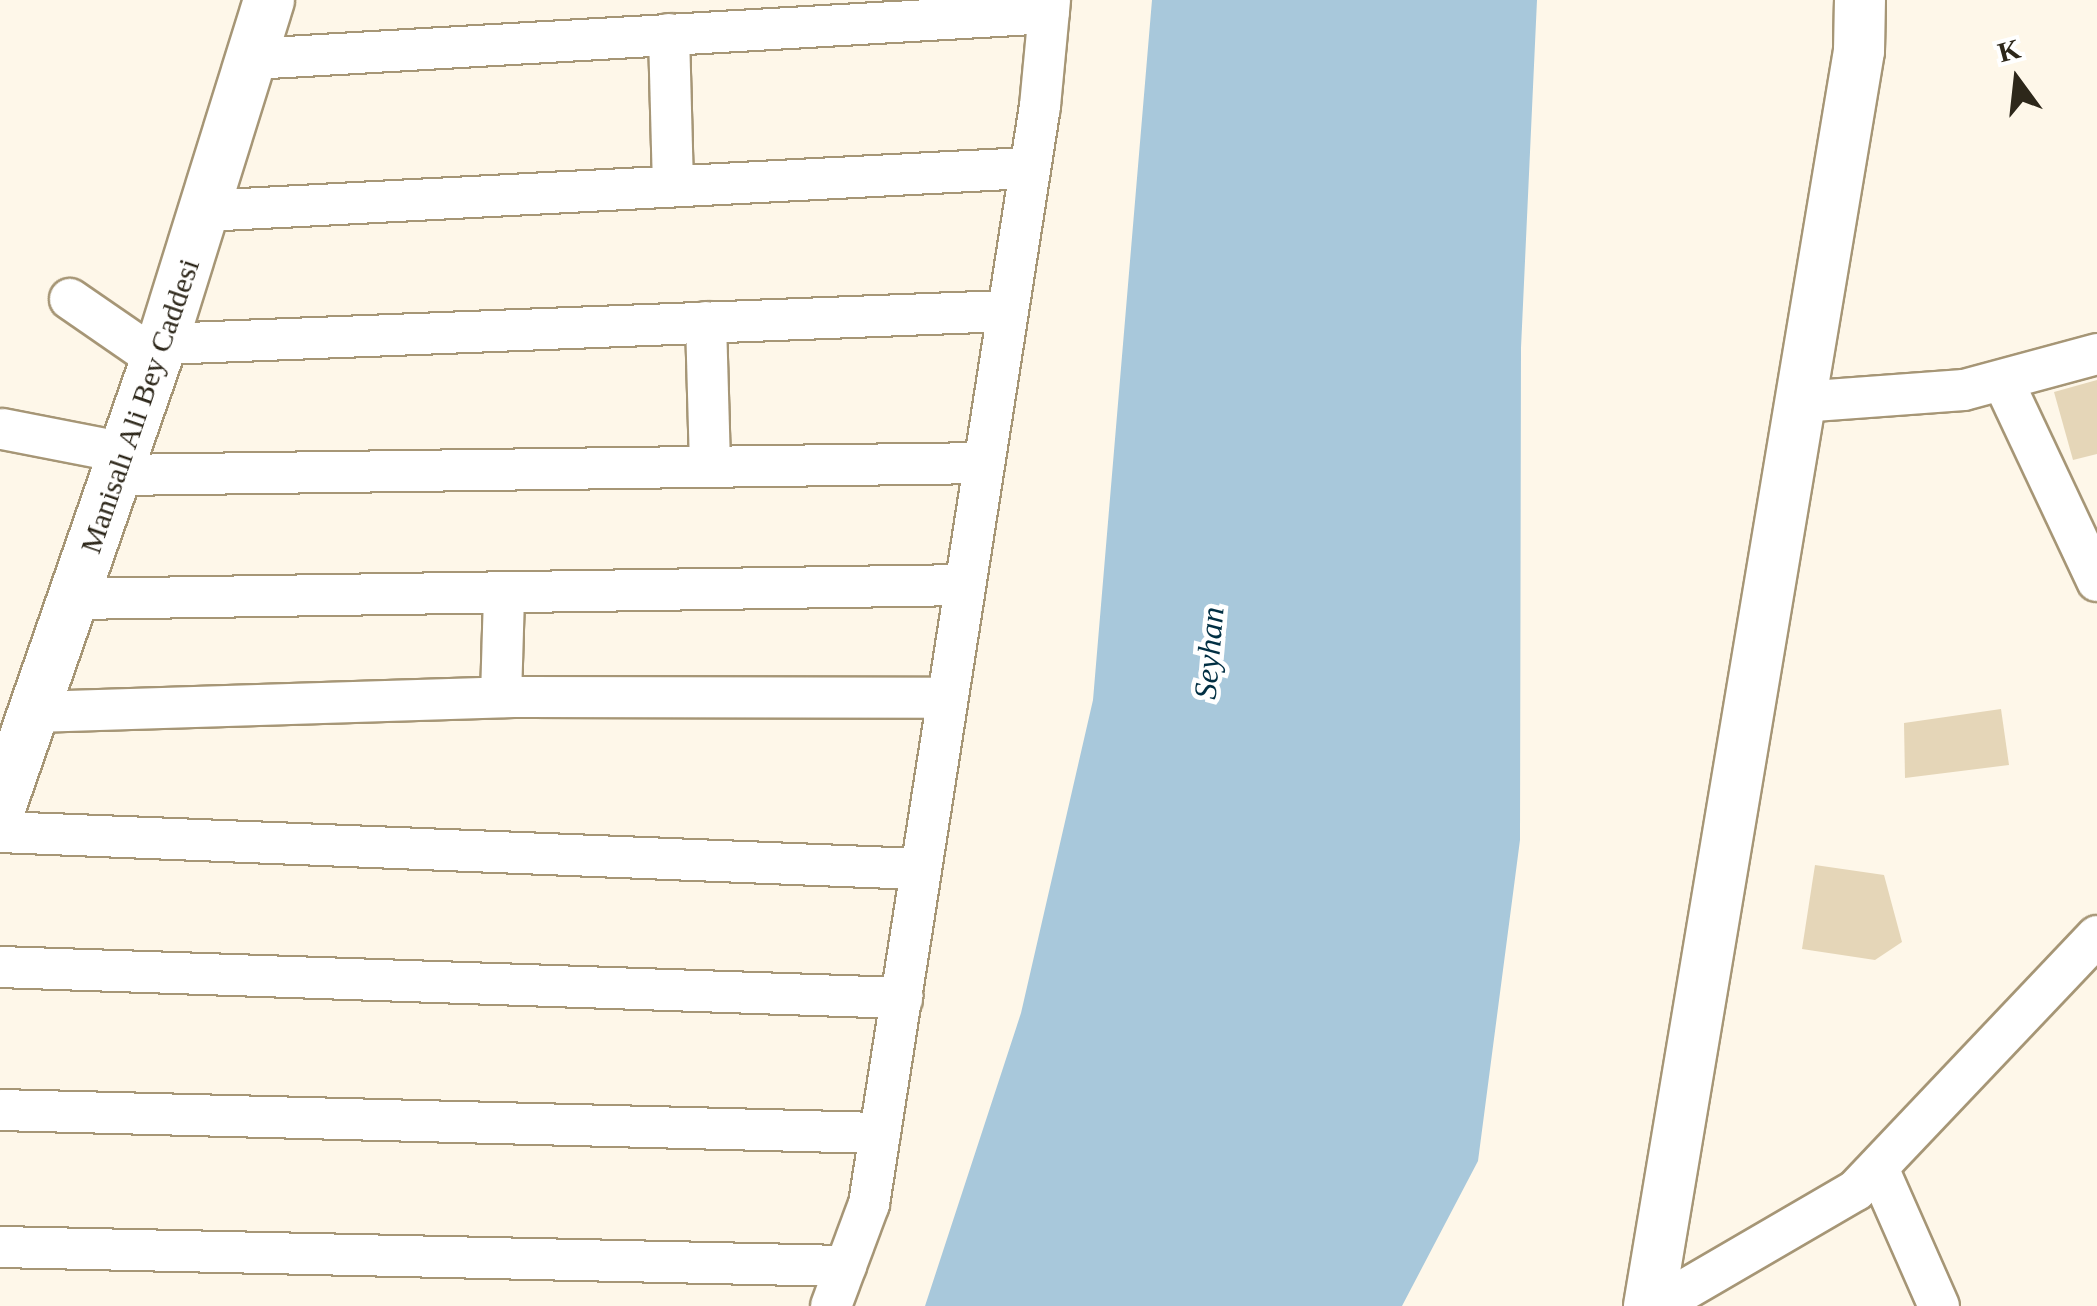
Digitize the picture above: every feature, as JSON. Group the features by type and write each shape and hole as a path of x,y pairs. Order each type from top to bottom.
{"main road":[{"name":"Manisalı Ali Bey Caddesi","path":"0,808 160,352 268,0"},
{"path":"1653,1306 1859,51 1860,0"}],"street":[{"path":"252,58 669,34 1050,6 984,463 962,585 869,1204 831,1306"},
{"path":"669,34 673,185"},
{"path":"204,212 1028,168"},
{"path":"70,299 160,352 706,322 1006,311"},
{"path":"706,322 710,465"},
{"path":"1800,402 1964,390 2097,354"},
{"path":"2004,381 2097,581"},
{"path":"2,429 121,464 984,463"},
{"path":"75,599 962,585"},
{"path":"501,697 504,593"},
{"path":"34,712 501,697 946,698"},
{"path":"0,832 918,869"},
{"path":"1653,1306 1856,1190 2097,936"},
{"path":"0,967 902,998"},
{"path":"0,1110 880,1133"},
{"path":"1878,1168 1938,1306"},
{"path":"0,1246 846,1266"}],"water":[{"name":"Seyhan","path":"1152,0 1537,0 1521,348 1520,840 1478,1161 1402,1306 925,1306 1021,1013 1093,700"}],"building":[{"path":"2097,380 2097,454 2073,460 2054,392"},
{"path":"2001,709 2009,765 1905,778 1904,723"},
{"path":"1815,865 1884,875 1902,942 1875,960 1802,949"}]}
